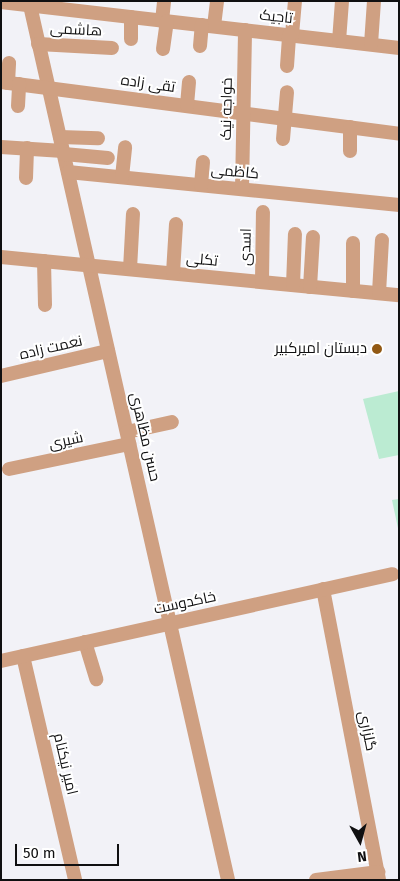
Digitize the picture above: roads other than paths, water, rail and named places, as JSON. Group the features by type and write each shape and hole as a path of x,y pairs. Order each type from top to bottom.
{"street":[{"path":"163,49 164,1"},
{"path":"200,46 217,1"},
{"path":"286,66 295,1"},
{"path":"339,41 342,1"},
{"path":"371,44 374,1"},
{"name":"تاجیک","path":"1,2 30,3 131,17 399,48"},
{"name":"حسن مظاهری","path":"30,3 228,880"},
{"path":"131,17 131,39"},
{"name":"خواجه نیک","path":"242,189 245,30"},
{"name":"هاشمی","path":"38,44 112,48"},
{"path":"10,63 9,83 18,106"},
{"path":"187,105 189,82"},
{"name":"تقی زاده","path":"9,83 399,134"},
{"path":"283,139 287,92"},
{"path":"350,127 350,151"},
{"path":"1,147 62,147 98,138"},
{"path":"62,147 108,158"},
{"path":"122,177 125,147"},
{"path":"26,178 27,148"},
{"path":"201,185 203,162"},
{"name":"کاظمی","path":"68,172 399,205"},
{"name":"اسدی","path":"262,281 263,212"},
{"path":"130,269 133,214"},
{"path":"173,273 176,224"},
{"path":"293,285 295,234"},
{"path":"310,287 313,237"},
{"path":"379,293 382,240"},
{"path":"353,291 354,244"},
{"name":"تکلی","path":"1,257 399,295"},
{"path":"44,261 44,305"},
{"name":"نعمت زاده","path":"1,376 108,351"},
{"name":"شیری","path":"9,469 128,438 172,422"},
{"name":"خاکدوست","path":"1,661 392,574"},
{"name":"گلزاری","path":"323,589 378,876"},
{"path":"85,642 96,679"},
{"name":"امیر نیکنام","path":"23,656 75,880"},
{"path":"316,880 378,876"}],"place":[{"name":"دبستان امیرکبیر","path":"377,349"}]}
